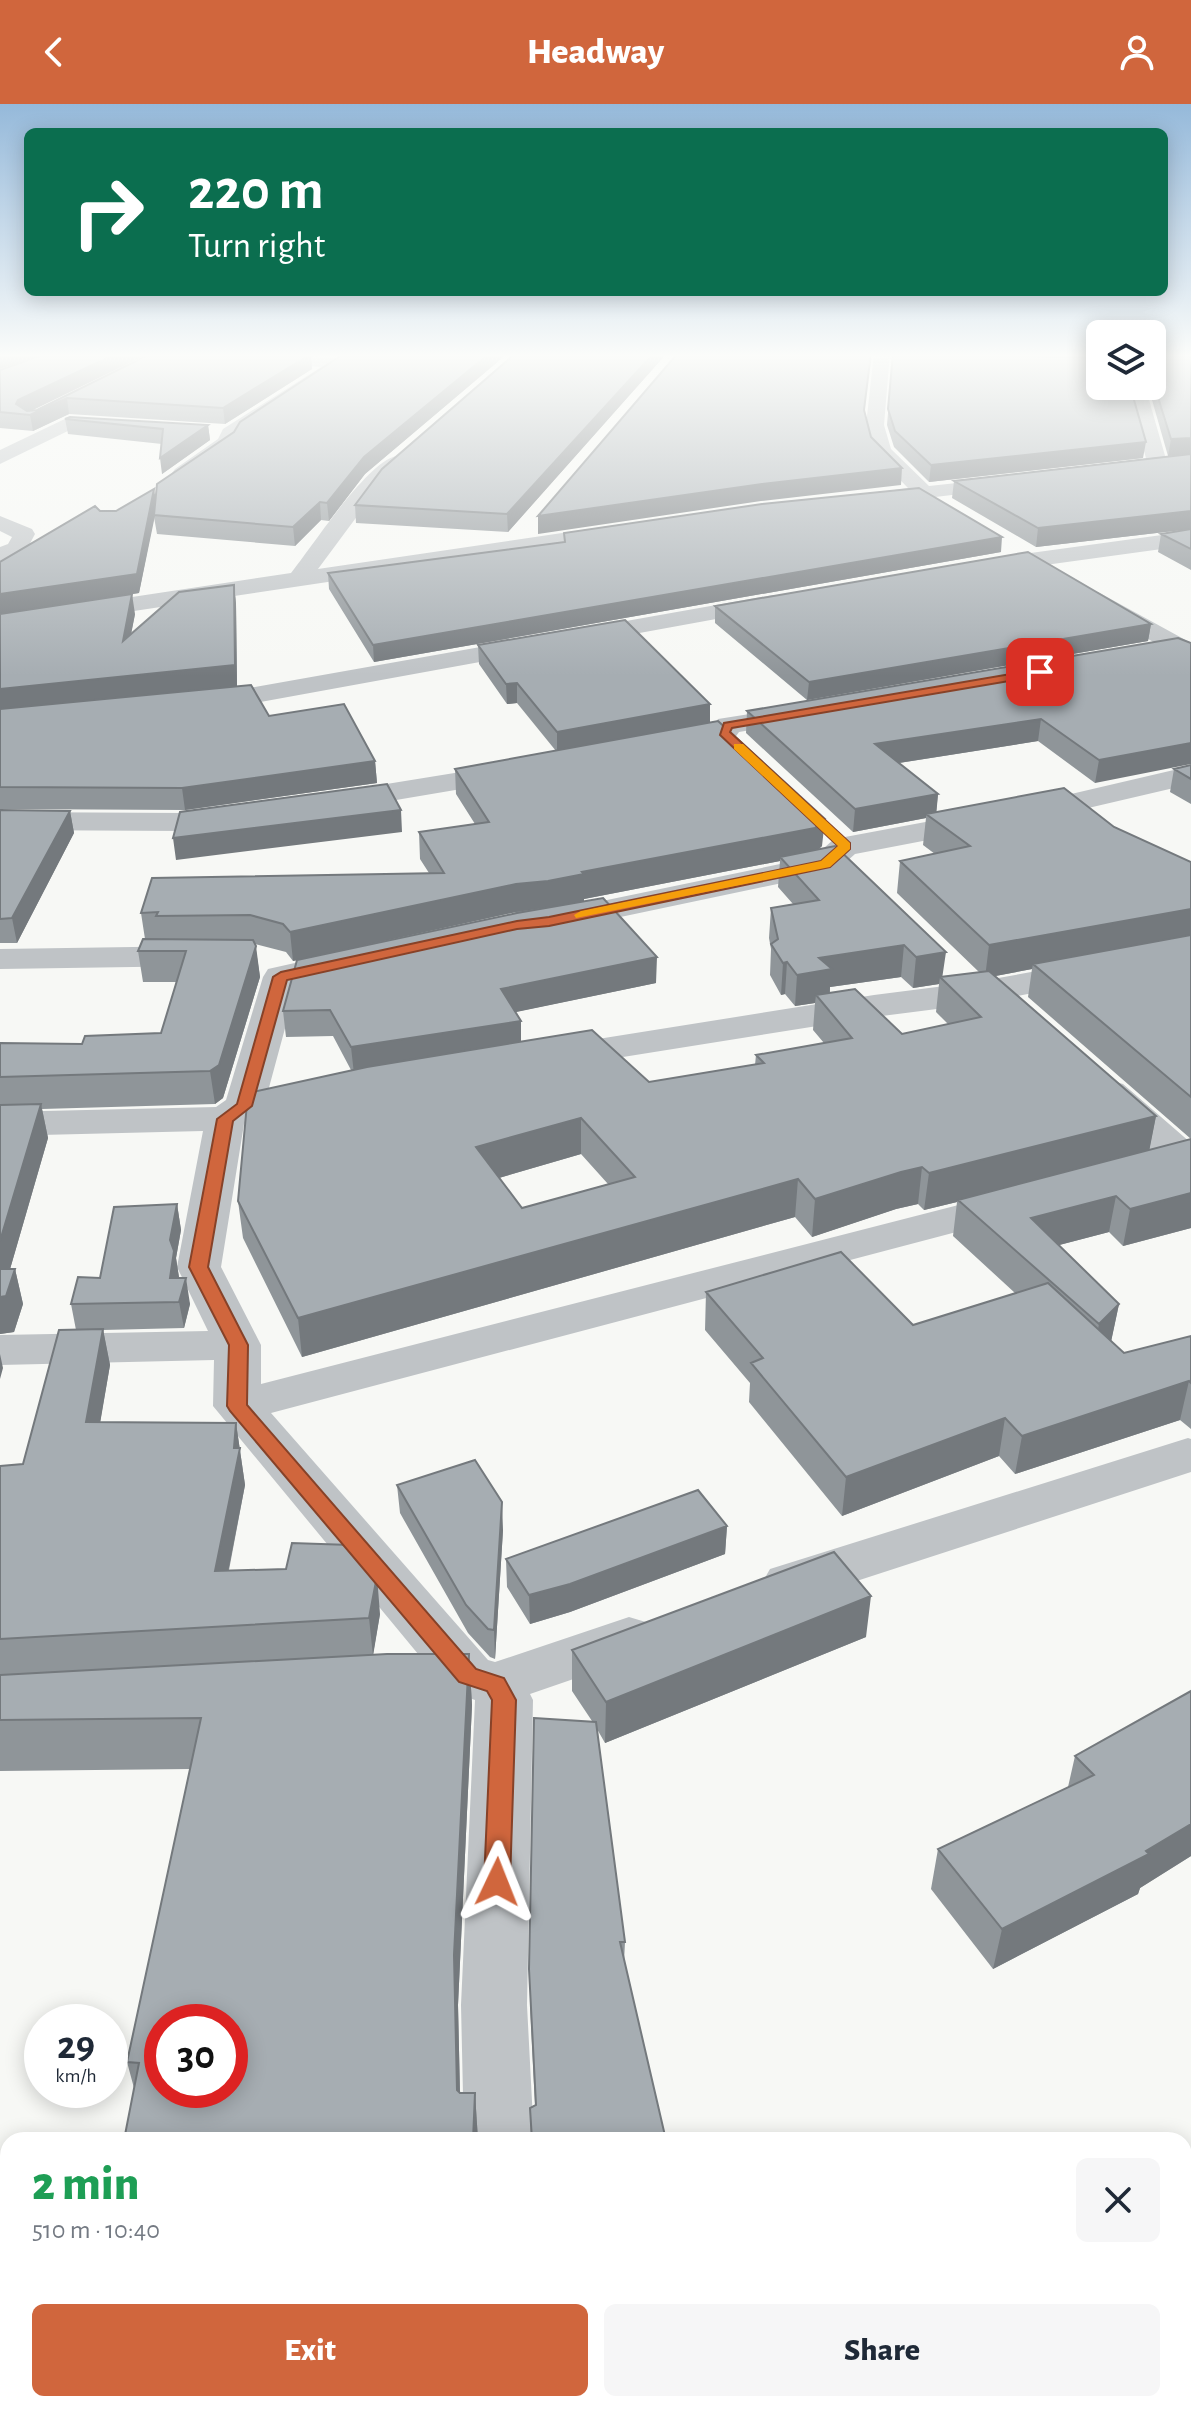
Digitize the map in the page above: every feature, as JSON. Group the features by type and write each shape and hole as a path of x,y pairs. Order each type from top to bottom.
{"street":[{"path":"162,486 199,461"},
{"path":"300,578 374,480 397,461"},
{"path":"892,461 925,494 951,510"},
{"path":"1149,461 1150,467 1180,463"},
{"path":"850,501 1033,480"},
{"path":"0,523 24,534 17,548 0,556"},
{"path":"510,548 531,524"},
{"path":"0,624 643,528"},
{"path":"954,571 1029,558 1191,538"},
{"path":"1003,542 1057,574"},
{"path":"1084,590 1187,649"},
{"path":"178,703 255,695 803,597"},
{"path":"1134,655 1187,649"},
{"path":"724,733 728,725 835,708"},
{"path":"646,747 724,733"},
{"path":"724,733 746,754"},
{"path":"305,805 536,768"},
{"path":"528,924 825,864 840,850 1054,807 1191,775"},
{"path":"0,821 185,822 260,812"},
{"path":"0,959 257,963 399,951"},
{"path":"519,1063 874,1006 984,992 1191,953"},
{"path":"943,960 1029,1022"},
{"path":"257,963 248,1109 199,1267 238,1345 237,1406 482,1680 504,1700 494,2005 499,2132"},
{"path":"1077,1064 1188,1158"},
{"path":"0,1124 248,1109"},
{"path":"1139,1171 1188,1158"},
{"path":"237,1406 1047,1195"},
{"path":"0,1350 238,1345"},
{"path":"742,1599 1188,1455"},
{"path":"390,1680 482,1680 670,1624"}],"building":[{"path":"191,461 361,461 327,503 320,502 293,527 154,515 157,484"},
{"path":"392,461 556,461 507,514 355,505"},
{"path":"585,461 895,461 902,468 762,484 538,516"},
{"path":"926,461 971,461 931,465"},
{"path":"1132,461 1191,461 1191,511 1038,528 954,481"},
{"path":"919,488 1002,537 373,645 328,573 565,542 564,533 762,504"},
{"path":"154,489 137,574 0,594 0,562 95,506 100,511 116,511"},
{"path":"1191,529 1191,549 1161,534"},
{"path":"1028,552 1151,624 809,682 715,606"},
{"path":"234,585 235,665 0,689 0,614 132,594 123,641 179,592"},
{"path":"625,620 710,704 557,732 517,683 506,684 478,645"},
{"path":"1178,638 1191,643 1191,743 1099,760 1041,719 875,744 938,794 855,809 747,711"},
{"path":"251,685 269,716 344,704 375,761 182,788 0,787 0,709"},
{"path":"718,721 825,819 815,828 548,881 516,884 290,932 283,924 250,915 156,916 158,912 141,913 152,878 444,873 419,832 489,822 455,769"},
{"path":"1191,765 1191,779 1174,769"},
{"path":"387,784 401,810 173,838 180,812"},
{"path":"1064,788 1114,827 1191,862 1191,909 989,945 900,861 970,846 926,814"},
{"path":"0,810 70,811 12,918 0,919"},
{"path":"835,846 946,952 916,957 904,945 819,958 832,969 797,975 787,962 783,963 771,944 778,939 771,908 819,900 780,857"},
{"path":"603,898 657,957 501,989 521,1021 351,1047 330,1010 283,1011 297,960"},
{"path":"1191,935 1191,1097 1033,964"},
{"path":"143,939 253,940 256,946 219,1065 210,1071 0,1077 0,1043 82,1044 85,1036 161,1033 186,951 138,951"},
{"path":"989,971 1156,1116 929,1173 922,1167 901,1172 815,1199 798,1179 298,1318 238,1201 248,1093 367,1067 592,1030 649,1082 764,1063 756,1055 852,1038 816,995 855,989 902,1034 981,1017 940,977","holes":["581,1118 635,1177 522,1208 476,1147"]},
{"path":"41,1104 0,1241 0,1105"},
{"path":"1191,1139 1191,1193 1130,1209 1116,1196 1031,1218 1119,1304 1099,1324 958,1200"},
{"path":"177,1204 170,1240 174,1251 170,1278 186,1278 179,1302 71,1304 78,1277 100,1278 114,1207"},
{"path":"841,1252 913,1325 1048,1283 1124,1353 1191,1336 1191,1383 1189,1381 1022,1436 1005,1418 846,1477 751,1363 763,1358 706,1292"},
{"path":"0,1269 15,1269 6,1296 0,1297"},
{"path":"103,1329 86,1422 236,1423 234,1448 240,1448 215,1571 286,1569 292,1543 350,1545 377,1576 369,1618 0,1639 0,1466 23,1464 59,1330"},
{"path":"475,1460 502,1502 494,1630 488,1629 466,1605 397,1485"},
{"path":"698,1490 727,1526 570,1584 529,1595 506,1559"},
{"path":"834,1552 871,1596 606,1702 572,1650"},
{"path":"387,1654 469,1654 454,1955 457,2090 460,2093 475,2093 473,2132 126,2132 139,2063 128,2062 128,2057 201,1718 0,1720 0,1675"},
{"path":"1191,1691 1191,1824 1146,1851 1149,1854 1002,1929 938,1849 1094,1775 1075,1756"},
{"path":"534,1718 596,1722 625,1942 620,1942 664,2132 532,2132 530,2108 536,2105 529,1969"}],"slow traffic":[{"path":"581,915 825,864 845,846 738,746"}],"route":[{"path":"497,1882 504,1700 495,1684 468,1675 237,1406 238,1345 199,1267 225,1119 244,1106 281,977 517,925 549,922 825,864 845,846 724,733 728,725 1040,672"}]}
